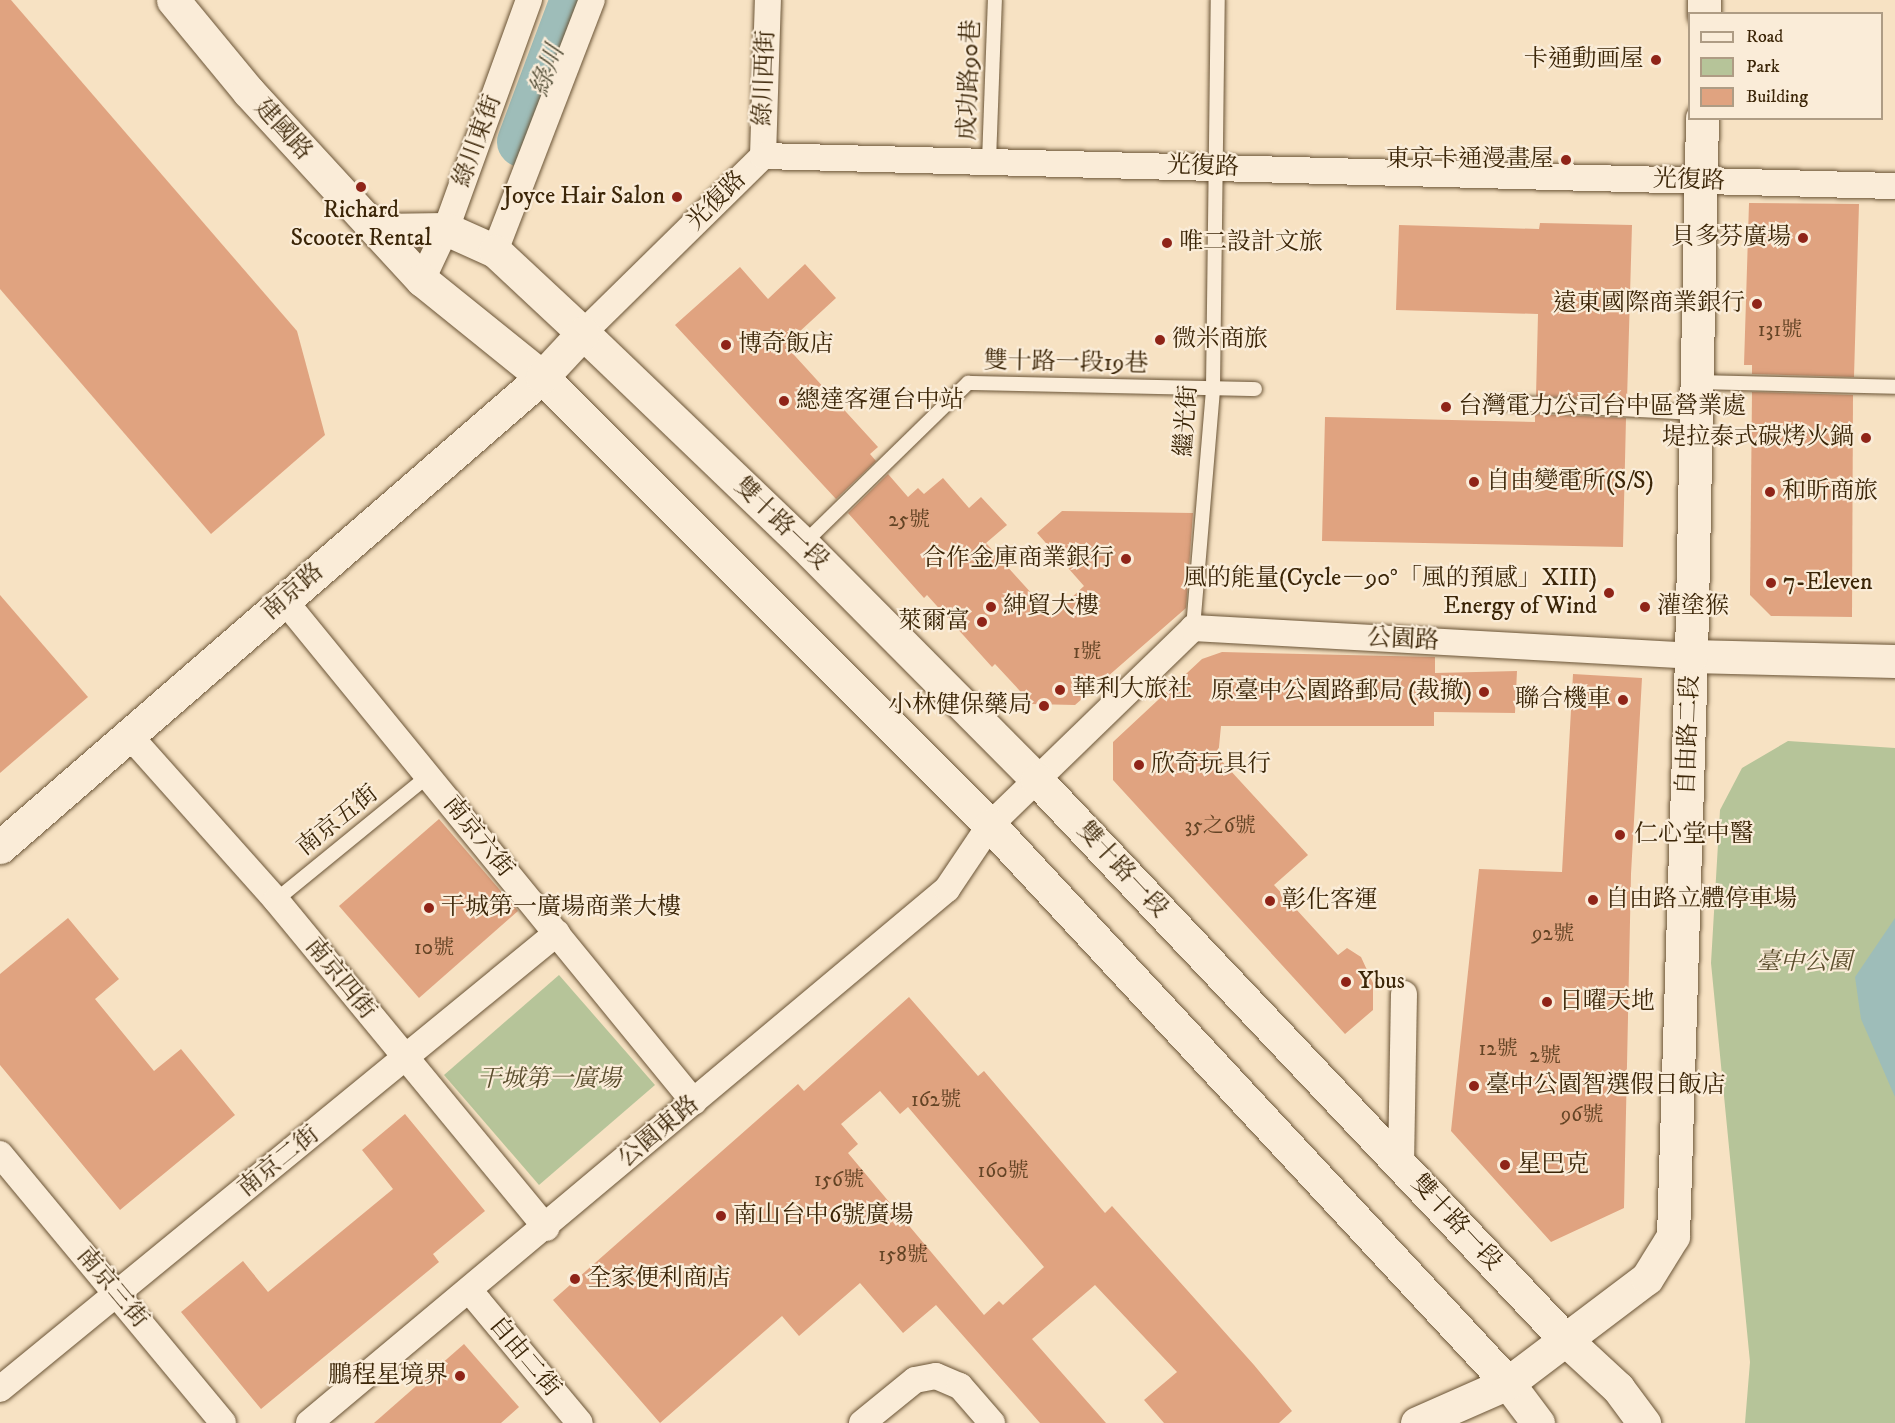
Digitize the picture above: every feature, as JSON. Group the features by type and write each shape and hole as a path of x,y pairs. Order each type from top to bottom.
{"main road":[{"name":"建國路","path":"175,6 422,280 542,377"},
{"name":"自由路二段","path":"1417,1423 1508,1383 1647,1278 1672,1236 1691,656 1702,120"},
{"path":"378,230 446,229 495,251 583,333"},
{"name":"南京路","path":"0,847 542,377 583,333"},
{"name":"雙十路一段","path":"583,333 803,544 1037,780 1566,1340 1618,1388 1644,1423"},
{"path":"542,377 990,825 1508,1383 1538,1423"},
{"name":"公園路","path":"1691,656 1895,661"}],"street":[{"name":"綠川東街","path":"422,280 446,229 530,0"},
{"path":"495,251 592,0"},
{"name":"綠川西街","path":"763,156 768,0"},
{"name":"光復路","path":"583,333 763,156 1895,186"},
{"name":"南京六街","path":"284,600 694,1102"},
{"path":"990,825 1193,628"},
{"name":"公園路","path":"1193,628 1691,656"},
{"name":"南京四街","path":"129,735 276,900 546,1228"},
{"name":"公園東路","path":"309,1423 546,1228 946,890 990,825"},
{"name":"南京二街","path":"0,1389 406,1060 557,933"},
{"path":"1401,1166 1404,994"},
{"name":"南京三街","path":"0,1154 223,1423"},
{"name":"自由二街","path":"469,1290 580,1423"},
{"path":"862,1423 915,1380 936,1376 960,1386 992,1423"}],"lane":[{"name":"成功路90巷","path":"989,161 995,0"},
{"name":"繼光街","path":"1193,628 1213,388 1218,0"},
{"name":"雙十路一段19巷","path":"803,544 968,383 1255,389"},
{"path":"1507,404 1696,398 1895,387"},
{"name":"南京五街","path":"276,900 428,776"}],"green space":[{"name":"臺中公園","path":"1788,741 1895,748 1895,1423 1745,1423 1750,1362 1711,963 1720,810 1742,768"},
{"name":"干城第一廣場","path":"559,975 655,1085 539,1185 444,1075"}],"water":[{"path":"1895,918 1895,1097 1861,1019 1855,977"}],"building":[{"path":"0,0 11,0 297,331 325,435 211,534 0,289"},
{"path":"1749,203 1859,204 1854,377 1752,374 1752,365 1744,365"},
{"path":"1540,223 1632,225 1627,400 1536,396 1538,314 1396,310 1399,225 1539,229"},
{"path":"805,264 836,298 785,345 878,447 870,454 876,461 836,499 675,325 740,267 768,299"},
{"path":"1752,392 1853,395 1852,617 1771,616 1750,595"},
{"name":"自由變電所(S/S)","path":"1535,414 1626,418 1623,547 1322,541 1325,417 1535,422"},
{"path":"888,474 908,497 918,488 924,494 943,478 969,508 981,497 1007,525 986,543 1052,616 1084,586 1037,533 1062,511 1193,513 1186,608 1075,705 1032,704 995,664 992,667 927,595 924,598 848,513"},
{"path":"0,595 88,697 0,773"},
{"path":"1222,652 1435,657 1435,673 1517,671 1515,713 1434,712 1434,726 1221,726 1218,757 1308,855 1274,885 1338,955 1347,948 1361,957 1373,983 1373,1010 1345,1034 1113,780 1113,742 1202,659"},
{"name":"日曜天地","path":"1573,674 1642,678 1631,874 1624,1208 1551,1242 1451,1131 1479,869 1562,872"},
{"name":"干城第一廣場商業大樓","path":"439,819 518,911 419,998 339,906"},
{"path":"68,918 119,979 95,999 154,1071 181,1049 235,1115 120,1210 0,1065 0,974"},
{"path":"909,997 978,1076 984,1071 1105,1213 1112,1206 1292,1411 1279,1423 1164,1423 1144,1400 1177,1372 1095,1285 1032,1339 1106,1423 1040,1423 936,1305 903,1333 860,1283 799,1336 782,1316 660,1423 553,1300 798,1084 804,1091","holes":["880,1091 900,1114 908,1107 1044,1267 1003,1305 999,1301 984,1315 848,1153 858,1144 841,1124"]},
{"path":"405,1114 485,1211 433,1254 439,1262 261,1409 181,1312 243,1261 268,1292 393,1189 362,1150"},
{"name":"鵬程星境界","path":"464,1344 519,1407 501,1423 374,1423"}],"waterway":[{"name":"綠川","path":"522,142 575,0"}],"place":[{"name":"卡通動画屋","path":"1656,60"},
{"name":"東京卡通漫畫屋","path":"1566,160"},
{"name":"Richard Scooter Rental","path":"361,187"},
{"name":"Joyce Hair Salon","path":"677,197"},
{"name":"貝多芬廣場","path":"1803,238"},
{"name":"唯二設計文旅","path":"1167,243"},
{"name":"遠東國際商業銀行","path":"1757,304"},
{"name":"微米商旅","path":"1160,340"},
{"name":"博奇飯店","path":"726,345"},
{"name":"總達客運台中站","path":"784,401"},
{"name":"台灣電力公司台中區營業處","path":"1446,407"},
{"name":"堤拉泰式碳烤火鍋","path":"1866,438"},
{"name":"自由變電所(S/S)","path":"1474,482"},
{"name":"和昕商旅","path":"1770,492"},
{"name":"合作金庫商業銀行","path":"1126,559"},
{"name":"7-Eleven","path":"1771,583"},
{"name":"風的能量(Cycle－90°「風的預感」XIII) Energy of Wind","path":"1609,593"},
{"name":"紳貿大樓","path":"991,607"},
{"name":"灌塗猴","path":"1645,607"},
{"name":"萊爾富","path":"982,622"},
{"name":"華利大旅社","path":"1060,690"},
{"name":"原臺中公園路郵局 (裁撤)","path":"1484,692"},
{"name":"聯合機車","path":"1623,700"},
{"name":"小林健保藥局","path":"1044,706"},
{"name":"欣奇玩具行","path":"1139,765"},
{"name":"仁心堂中醫","path":"1620,835"},
{"name":"自由路立體停車場","path":"1593,900"},
{"name":"彰化客運","path":"1270,901"},
{"name":"干城第一廣場商業大樓","path":"429,908"},
{"name":"Ybus","path":"1346,982"},
{"name":"日曜天地","path":"1547,1002"},
{"name":"臺中公園智選假日飯店","path":"1474,1086"},
{"name":"星巴克","path":"1505,1165"},
{"name":"南山台中6號廣場","path":"721,1216"},
{"name":"全家便利商店","path":"575,1279"},
{"name":"鵬程星境界","path":"460,1376"}]}
